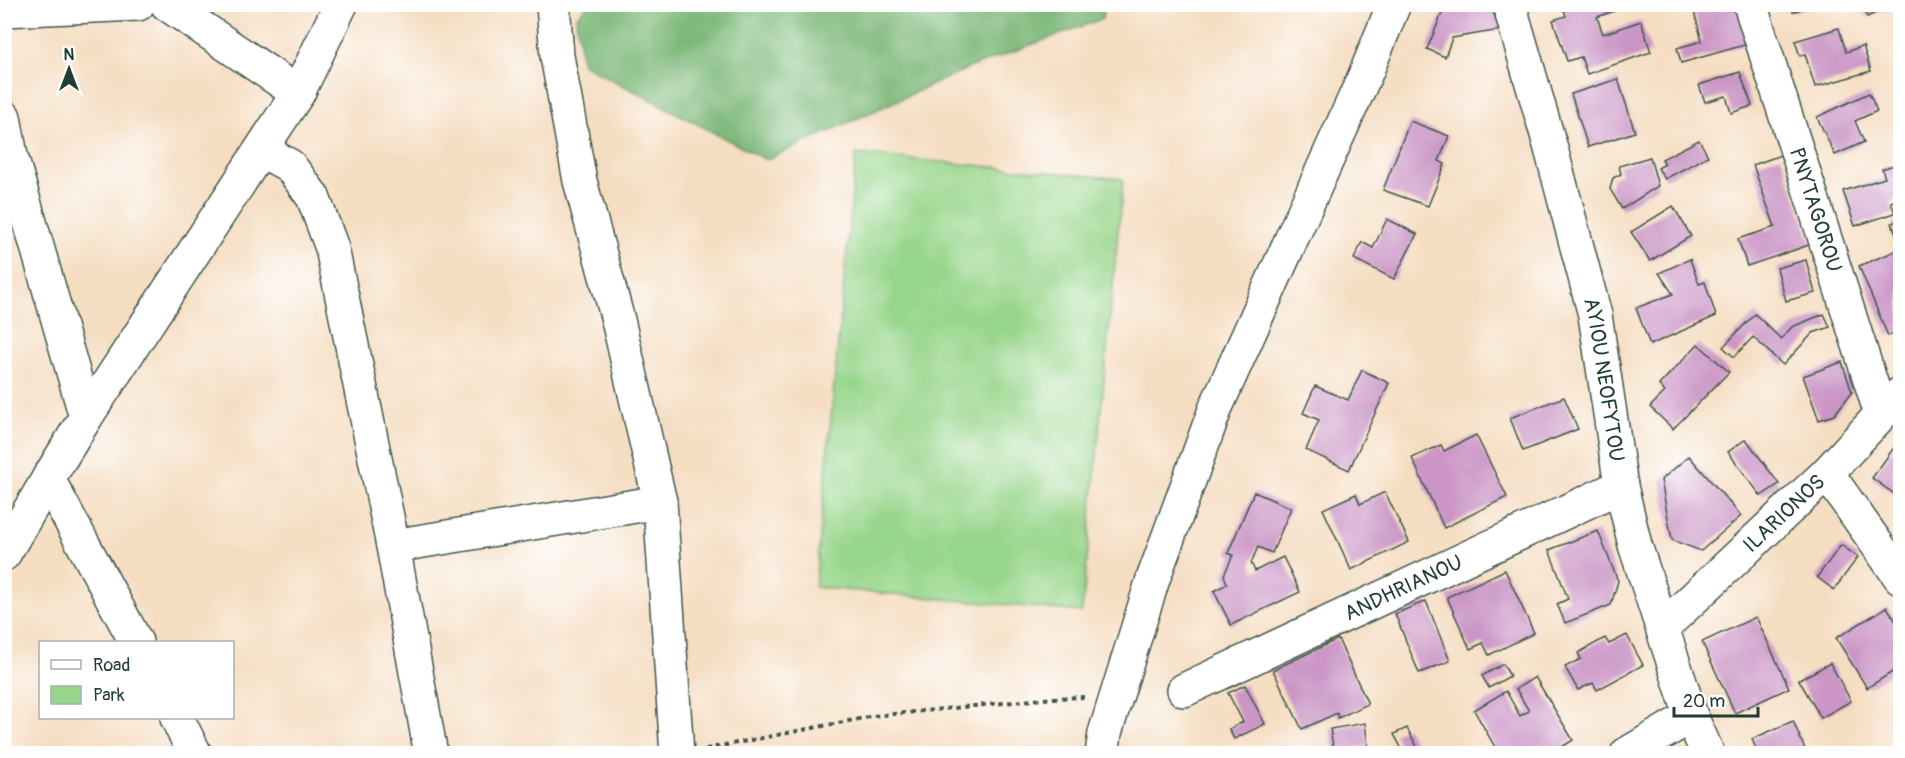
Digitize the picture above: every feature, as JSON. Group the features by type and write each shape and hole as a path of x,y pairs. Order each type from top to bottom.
{"street":[{"path":"4,10 138,4"},
{"path":"167,4 298,93"},
{"path":"4,554 86,417 298,93 341,4"},
{"path":"553,4 557,56 580,181 618,320 660,502 690,751"},
{"path":"1102,753 1105,733 1153,579 1216,407 1394,4"},
{"name":"AYIOU NEOFYTOU","path":"1509,4 1550,145 1595,315 1621,486 1635,545 1691,716 1708,753"},
{"name":"PNYTAGOROU","path":"1750,4 1891,404"},
{"path":"4,117 8,157 86,417"},
{"path":"261,150 290,166 313,196 332,248 393,546 431,753"},
{"name":"ILARIONOS","path":"1663,627 1827,473 1891,404"},
{"path":"1827,473 1900,578"},
{"path":"48,479 135,641"},
{"name":"ANDHRIANOU","path":"1184,690 1621,486"},
{"path":"393,546 660,502"},
{"path":"1627,753 1691,716"},
{"path":"178,719 195,753"}],"path":[{"path":"690,751 874,716 1053,698 1118,696"}],"green space":[{"path":"588,4 1105,5 1102,19 971,67 766,160 582,64 576,18"},
{"path":"856,154 1123,179 1082,612 815,587"}],"building":[{"path":"1446,4 1499,4 1507,29 1452,38 1445,57 1427,49"},
{"path":"1562,4 1635,4 1597,17 1603,34 1641,21 1651,52 1587,74 1581,57 1567,61 1553,20 1566,16"},
{"path":"1692,4 1736,4 1748,44 1681,63 1677,48 1702,41"},
{"path":"1791,4 1812,4 1812,5 1793,12"},
{"path":"1861,4 1895,4 1867,17"},
{"path":"1839,28 1846,52 1863,46 1871,71 1815,87 1805,54 1800,56 1795,41"},
{"path":"1740,72 1752,106 1731,113 1726,96 1705,102 1699,85"},
{"path":"1618,79 1635,132 1588,147 1571,94"},
{"path":"1869,93 1877,111 1855,121 1864,142 1835,155 1817,117"},
{"path":"1410,121 1449,136 1439,161 1445,164 1428,206 1383,190"},
{"path":"1699,140 1708,156 1665,179 1658,168 1665,164 1662,159"},
{"path":"1781,155 1812,244 1747,266 1738,239 1775,227 1753,165"},
{"path":"1650,157 1658,186 1622,209 1610,189 1613,178 1621,174 1619,166"},
{"path":"1900,163 1900,199 1891,202 1895,213 1855,226 1843,191 1885,178 1882,169"},
{"path":"1673,206 1691,236 1650,261 1631,232"},
{"path":"1387,219 1417,234 1394,279 1354,259 1362,242 1373,248"},
{"path":"1900,220 1900,245 1892,223"},
{"path":"1900,249 1900,331 1888,336 1859,266"},
{"path":"1690,259 1699,284 1705,282 1716,316 1650,345 1636,308 1673,294 1659,273"},
{"path":"1806,260 1815,293 1786,301 1777,268"},
{"path":"1755,314 1781,339 1792,327 1824,314 1830,327 1813,333 1783,365 1753,337 1734,357 1723,347"},
{"path":"1698,344 1729,372 1673,429 1650,407 1665,392 1659,385"},
{"path":"1842,362 1852,392 1834,415 1819,420 1803,376"},
{"path":"1362,370 1389,383 1349,470 1306,450 1319,420 1303,413 1315,386 1348,400"},
{"path":"1564,397 1578,429 1523,451 1510,418"},
{"path":"1476,435 1507,497 1444,528 1412,458 1441,445 1444,451"},
{"path":"1746,439 1779,484 1761,496 1728,452"},
{"path":"1900,439 1900,498 1872,478"},
{"path":"1689,456 1741,516 1701,551 1672,540 1661,480"},
{"path":"1254,492 1291,508 1272,553 1258,547 1251,563 1255,571 1283,557 1300,592 1231,625 1214,591 1227,584 1224,575 1233,555 1228,553"},
{"path":"1385,492 1409,542 1351,570 1323,509 1356,494 1360,504"},
{"path":"1598,531 1618,581 1611,605 1565,623 1557,604 1568,599 1549,550"},
{"path":"1841,545 1858,557 1834,590 1817,577"},
{"path":"1505,570 1534,633 1489,655 1483,643 1470,649 1447,597"},
{"path":"1426,601 1450,661 1419,673 1395,614"},
{"path":"1887,607 1900,628 1900,667 1867,688 1836,638"},
{"path":"1756,617 1789,688 1735,713 1702,642"},
{"path":"1627,635 1643,665 1597,690 1593,683 1578,690 1565,667 1581,659 1578,653 1605,638 1609,644"},
{"path":"1338,639 1368,704 1338,718 1337,713 1302,729 1273,670"},
{"path":"1830,663 1851,701 1821,718 1799,680"},
{"path":"1503,664 1510,676 1489,688 1482,676"},
{"path":"1535,677 1573,740 1551,754 1499,754 1474,710 1506,691 1520,716 1529,711 1516,689"},
{"path":"1245,685 1265,724 1234,739 1229,729 1243,722 1228,693"},
{"path":"1793,721 1807,754 1758,754 1752,739"},
{"path":"1365,723 1368,746 1334,752 1330,729"},
{"path":"1407,728 1417,747 1404,753 1394,734"}]}
